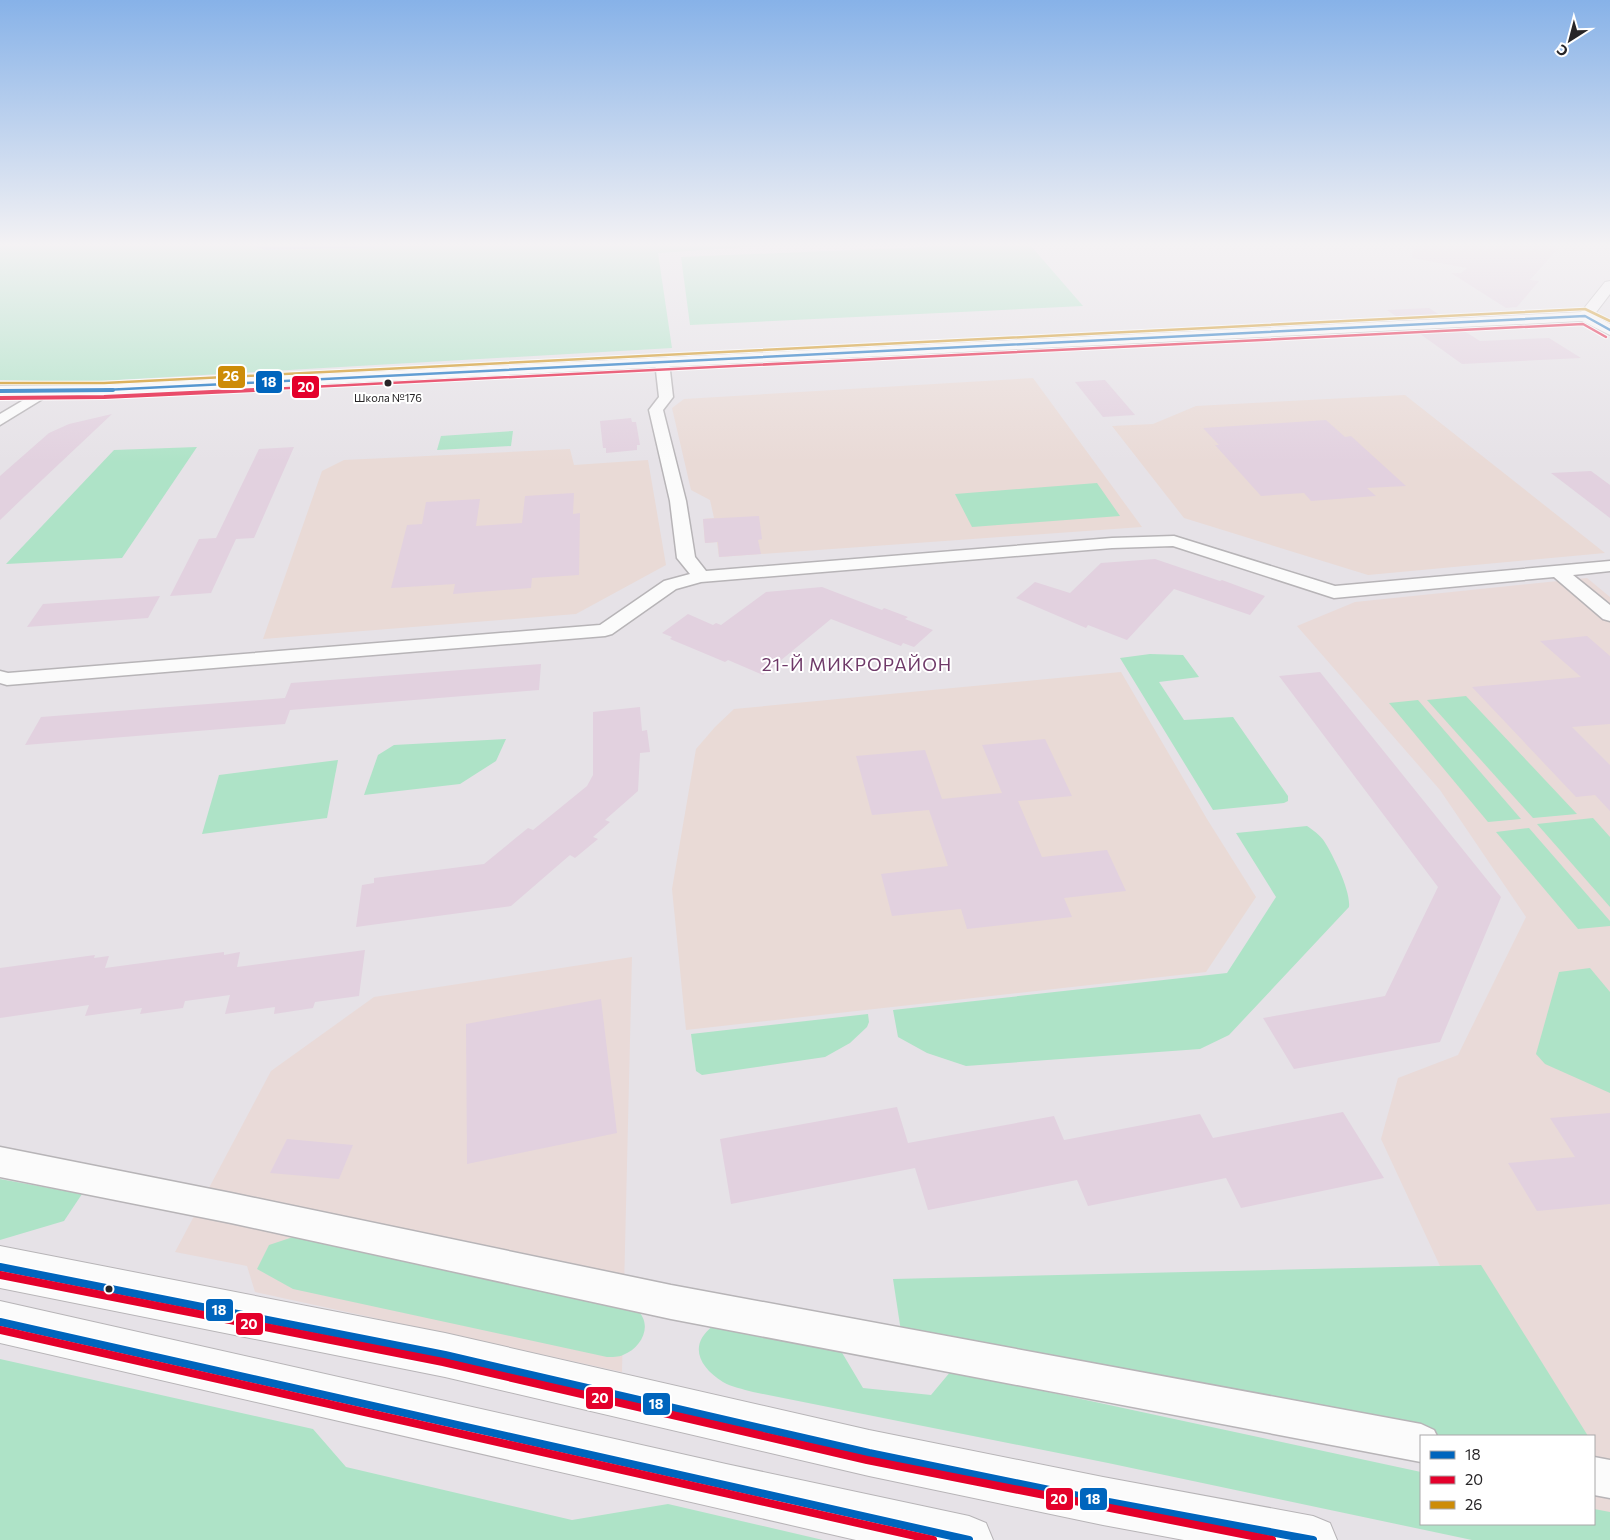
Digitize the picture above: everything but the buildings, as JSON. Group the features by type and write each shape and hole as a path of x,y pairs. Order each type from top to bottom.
{"street":[{"path":"0,391 44,392 1548,318"},
{"path":"1588,318 1610,330"},
{"path":"662,362 666,397 656,410 676,493 686,558 701,577"},
{"path":"0,421 44,392"},
{"path":"0,677 17,678 605,630 670,585 701,577 1102,544 1174,541 1334,592 1610,566"},
{"path":"1560,572 1610,615"},
{"path":"0,1162 241,1210 671,1302 1420,1443"},
{"path":"0,1266 446,1355 869,1453 1113,1503 1313,1540"},
{"path":"0,1322 212,1367 508,1437 969,1540"},
{"path":"1595,1476 1610,1479"}],"shaded area":[{"path":"1033,378 1142,527 719,557 717,542 705,543 703,519 714,518 710,500 691,490 672,408 684,399"},
{"path":"1405,395 1605,553 1368,575 1184,518 1112,426 1153,424 1196,406"},
{"path":"570,449 574,465 648,460 666,565 576,614 263,639 322,471 344,460"},
{"path":"1587,578 1610,597 1610,1523 1595,1524 1595,1435 1519,1435 1381,1139 1398,1078 1458,1055 1526,917 1440,790 1297,626 1355,602"},
{"path":"1121,672 1207,819 1256,897 1206,972 686,1030 672,889 696,749 734,709"},
{"path":"632,957 622,1372 255,1292 247,1266 175,1252 271,1071 374,997"}],"green space":[{"path":"0,318 668,318 672,348 82,382 0,380"},
{"path":"689,318 838,318 690,325"},
{"path":"513,431 511,446 437,450 441,436"},
{"path":"197,447 122,558 6,564 114,450"},
{"path":"1097,483 1120,516 972,527 955,494"},
{"path":"1150,654 1183,655 1199,677 1159,682 1184,720 1233,717 1288,796 1288,801 1284,803 1213,810 1120,658"},
{"path":"1466,696 1577,814 1533,818 1427,700"},
{"path":"1418,700 1521,819 1488,822 1389,703"},
{"path":"506,739 496,761 460,784 364,795 378,755 394,745"},
{"path":"338,760 327,818 202,834 219,775"},
{"path":"1593,818 1610,837 1610,907 1537,824"},
{"path":"1307,826 1322,839 1332,855 1341,873 1349,900 1349,907 1229,1035 1200,1049 966,1066 927,1053 898,1037 893,1010 1227,973 1276,897 1236,833"},
{"path":"1529,828 1610,921 1610,926 1578,929 1496,832"},
{"path":"1590,968 1610,992 1610,1093 1545,1064 1536,1054 1559,972"},
{"path":"868,1014 869,1022 867,1027 850,1043 825,1057 702,1075 696,1071 691,1034"},
{"path":"0,1179 82,1194 64,1221 0,1240"},
{"path":"299,1235 635,1308 641,1314 644,1321 644,1334 641,1341 630,1351 620,1356 607,1357 293,1289 257,1269 269,1245"},
{"path":"1481,1265 1587,1435 1427,1435 902,1338 893,1279"},
{"path":"713,1326 841,1351 863,1388 931,1395 951,1371 1420,1472 1420,1525 1595,1525 1595,1509 1610,1512 1610,1540 1472,1540 1108,1463 753,1392 733,1387 708,1370 703,1363 699,1348 705,1333"},
{"path":"0,1359 313,1429 346,1467 572,1520 668,1504 823,1540 0,1540"}],"transit line":[{"name":"26","path":"0,383 104,383 1408,318"},
{"name":"18","path":"0,391 104,390 1548,318"},
{"name":"18","path":"1588,318 1610,330"},
{"name":"26","path":"1603,318 1610,321"},
{"name":"20","path":"0,398 104,397 1583,324 1606,337"},
{"name":"18","path":"0,1267 445,1355 869,1453 1103,1501 1313,1540"},
{"name":"20","path":"0,1275 443,1362 867,1460 1101,1508 1272,1540"},
{"name":"18","path":"0,1322 726,1487 969,1540"},
{"name":"20","path":"0,1330 933,1540"}],"place":[{"name":"Школа №176","path":"388,383"}],"district":[{"name":"21-Й МИКРОРАЙОН","path":"857,664"}]}
